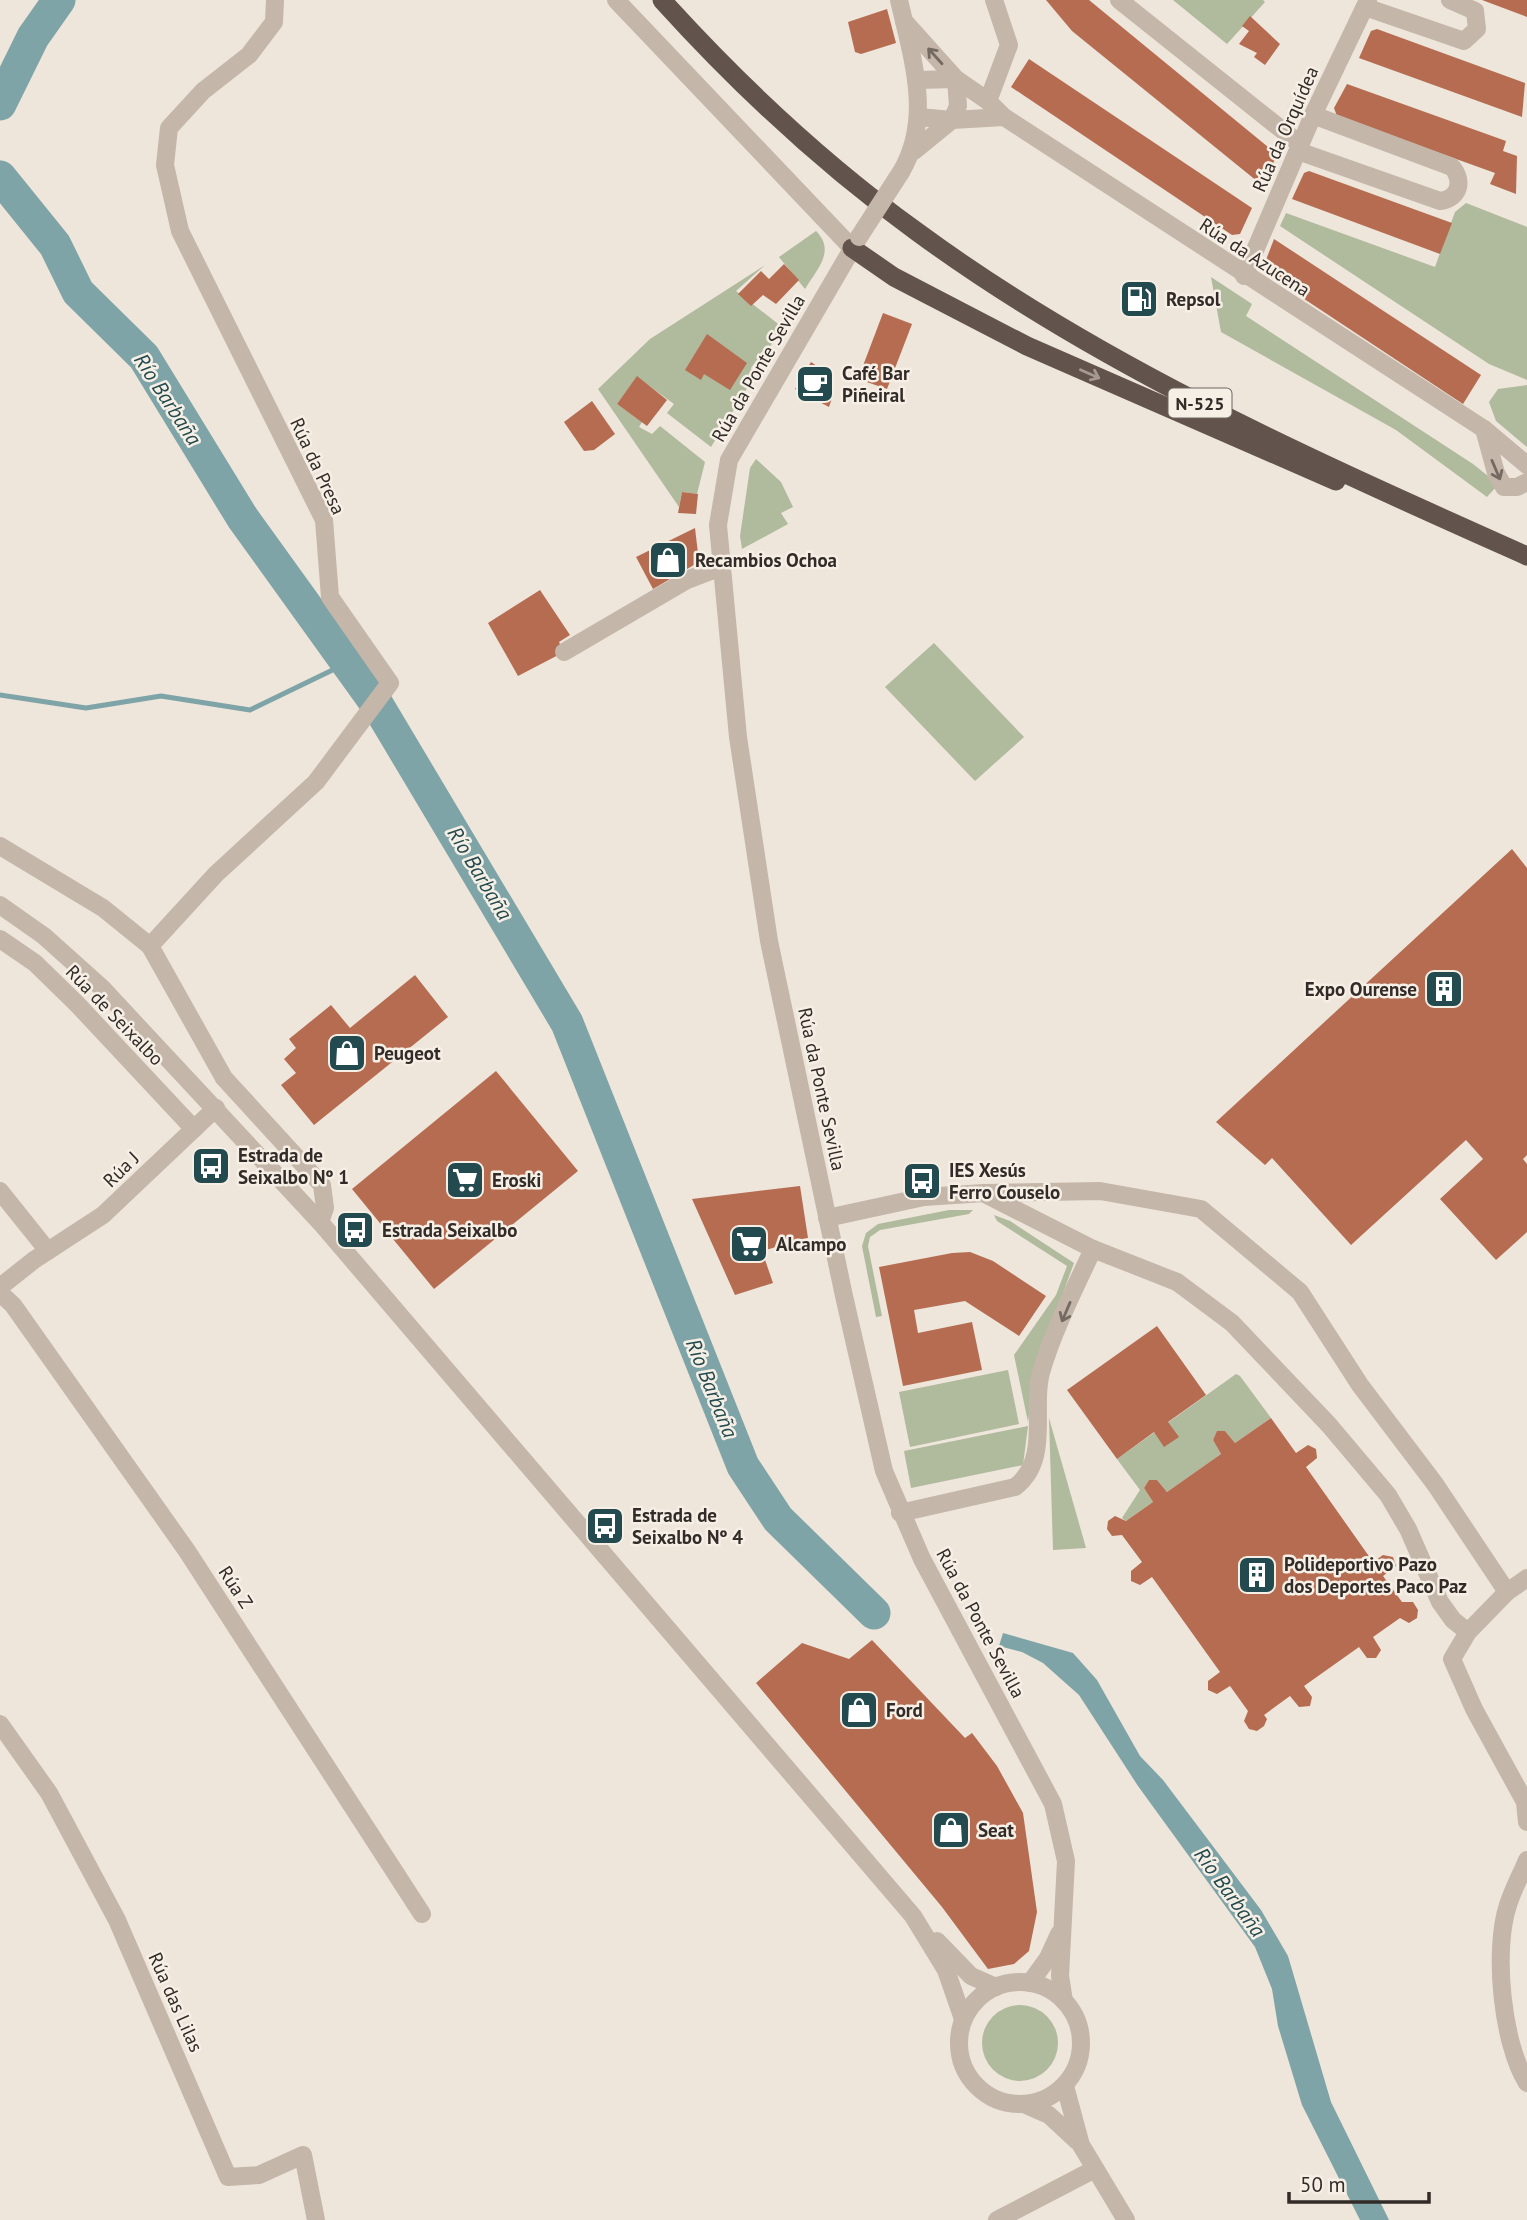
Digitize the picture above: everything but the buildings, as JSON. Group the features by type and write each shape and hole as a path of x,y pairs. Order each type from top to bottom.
{"highway":[{"name":"N-525","path":"662,0 731,76 800,139 916,231 1044,317 1187,397 1527,556"},
{"name":"N-525","path":"855,243 894,277 1027,346 1330,479 1457,525"}],"street":[{"name":"Rúa da Presa","path":"150,946 216,874 316,782 390,683 330,597 324,520 180,231 164,165 169,128 203,91 249,55 274,22 275,0"},
{"path":"616,0 855,243"},
{"path":"899,0 916,80 919,117 914,150"},
{"path":"988,101 1009,45 994,0"},
{"path":"1119,0 1299,148 1440,201 1453,197 1458,189 1459,180 1452,167 1313,115"},
{"path":"1366,3 1464,41 1476,29 1475,11 1450,0"},
{"name":"Rúa da Orquídea","path":"1244,276 1313,115 1366,3"},
{"name":"Rúa da Azucena","path":"904,21 956,79 988,101 1004,117 1244,276 1484,429 1527,465"},
{"path":"914,150 952,120 958,106 956,79 916,80"},
{"path":"919,117 952,120 1004,117"},
{"name":"Rúa da Ponte Sevilla","path":"914,150 855,243 729,460 718,525 721,567 738,737 769,941 884,1471 900,1513 1053,1804 1066,1861 1060,1976 1064,2001"},
{"path":"1484,429 1496,473 1504,486 1517,487 1527,482"},
{"path":"564,652 687,580 721,567"},
{"path":"0,846 103,908 150,946 224,1078 322,1185 325,1209 320,1222"},
{"path":"0,905 73,960 216,1108 320,1222 924,1930 971,1976 996,1987"},
{"name":"Rúa de Seixalbo","path":"0,939 35,963 77,1004 194,1129"},
{"name":"Rúa J","path":"0,1287 103,1215 216,1108"},
{"path":"0,1191 48,1251"},
{"path":"827,1218 924,1197 984,1193 1100,1191 1201,1209 1300,1292 1360,1385 1435,1484 1507,1592"},
{"path":"984,1193 1093,1249 1177,1282 1203,1300 1260,1349 1388,1495 1408,1529 1440,1602 1453,1620 1468,1632"},
{"path":"900,1513 1015,1487 1026,1479 1038,1444 1041,1371 1093,1249"},
{"name":"Rúa Z","path":"0,1293 13,1305 187,1552 422,1914"},
{"path":"1527,1578 1507,1592 1468,1632 1452,1659 1474,1709 1525,1802 1527,1822"},
{"name":"Rúa das Lilas","path":"0,1724 49,1793 117,1920 228,2177 259,2175 303,2155 316,2220"},
{"path":"1527,1860 1507,1907 1499,1982 1517,2067 1527,2083"},
{"name":"Rúa da Ponte Sevilla","path":"1030,1983 1048,1958 1062,1927"},
{"path":"924,1930 951,1982 963,2019 960,2053 974,2082 992,2097 1026,2105 1049,2115 1081,2145"},
{"path":"963,2019 977,2000 996,1987 1030,1983 1048,1989 1064,2001 1076,2018 1081,2049 1076,2069 1065,2086 1051,2097 1026,2105"},
{"path":"1065,2086 1081,2145 1126,2220"},
{"path":"997,2220 1095,2169"}],"green space":[{"path":"1173,0 1263,0 1265,2 1227,44"},
{"path":"1466,203 1527,227 1527,380 1489,364 1280,226 1286,213 1435,267 1455,212"},
{"path":"816,231 822,238 824,253 819,267 805,289 779,257"},
{"path":"765,265 736,291 782,327 760,363 757,360 751,368 754,377 711,447 667,413 674,404 637,377 617,404 642,422 639,427 652,434 660,426 705,462 697,494 682,492 679,507 598,389 650,339"},
{"path":"1211,277 1252,304 1246,316 1473,464 1488,476 1496,487 1487,497 1396,430 1221,332"},
{"path":"1527,385 1527,447 1496,421 1489,402 1498,389"},
{"path":"756,459 781,482 793,507 781,513 788,524 742,549 740,536 750,468"},
{"path":"934,643 1024,737 975,781 885,687"},
{"path":"949,1210 973,1210 969,1214 880,1230 870,1237 868,1246 882,1316 876,1317 862,1246 866,1233 878,1224"},
{"path":"994,1215 1010,1221 1074,1263 1035,1369 1028,1422 1014,1355 1056,1295 1067,1266 997,1221"},
{"path":"1008,1370 1019,1424 910,1447 899,1392"},
{"path":"1236,1374 1271,1418 1235,1443 1225,1431 1217,1432 1213,1440 1221,1454 1167,1492 1157,1480 1149,1480 1144,1488 1153,1502 1126,1521 1122,1518 1140,1490 1117,1459"},
{"path":"1049,1418 1086,1548 1053,1550"},
{"path":"1028,1426 1023,1465 911,1488 904,1451"},
{"path":"1020,2005 1035,2008 1047,2016 1055,2028 1058,2043 1055,2058 1047,2070 1035,2078 1020,2081 1005,2078 993,2070 985,2058 982,2043 985,2028 993,2016 1005,2008"}],"water":[{"path":"1003,1633 1073,1653 1097,1680 1140,1756 1163,1780 1261,1910 1288,1956 1331,2102 1389,2220 1360,2220 1302,2105 1278,2026 1272,1989 1255,1947 1138,1786 1079,1695 1043,1663 1022,1652 999,1646"}],"waterway":[{"name":"Río Barbaña","path":"0,104 33,37 59,0"},
{"name":"Río Barbaña","path":"0,177 55,245 78,292 144,357 242,517 378,706 567,1023 743,1466 778,1519 874,1613"},
{"path":"0,695 86,708 161,696 250,710 347,663"}],"place":[{"name":"Repsol","path":"1139,299"},
{"name":"Café Bar Piñeiral","path":"815,384"},
{"name":"Recambios Ochoa","path":"668,560"},
{"name":"Expo Ourense","path":"1444,989"},
{"name":"Peugeot","path":"347,1053"},
{"name":"Estrada de Seixalbo Nº 1","path":"211,1166"},
{"name":"Eroski","path":"465,1180"},
{"name":"IES Xesús Ferro Couselo","path":"922,1181"},
{"name":"Estrada Seixalbo","path":"355,1230"},
{"name":"Alcampo","path":"749,1244"},
{"name":"Estrada de Seixalbo Nº 4","path":"605,1526"},
{"name":"Polideportivo Pazo dos Deportes Paco Paz","path":"1257,1575"},
{"name":"Ford","path":"859,1710"},
{"name":"Seat","path":"951,1830"}]}
